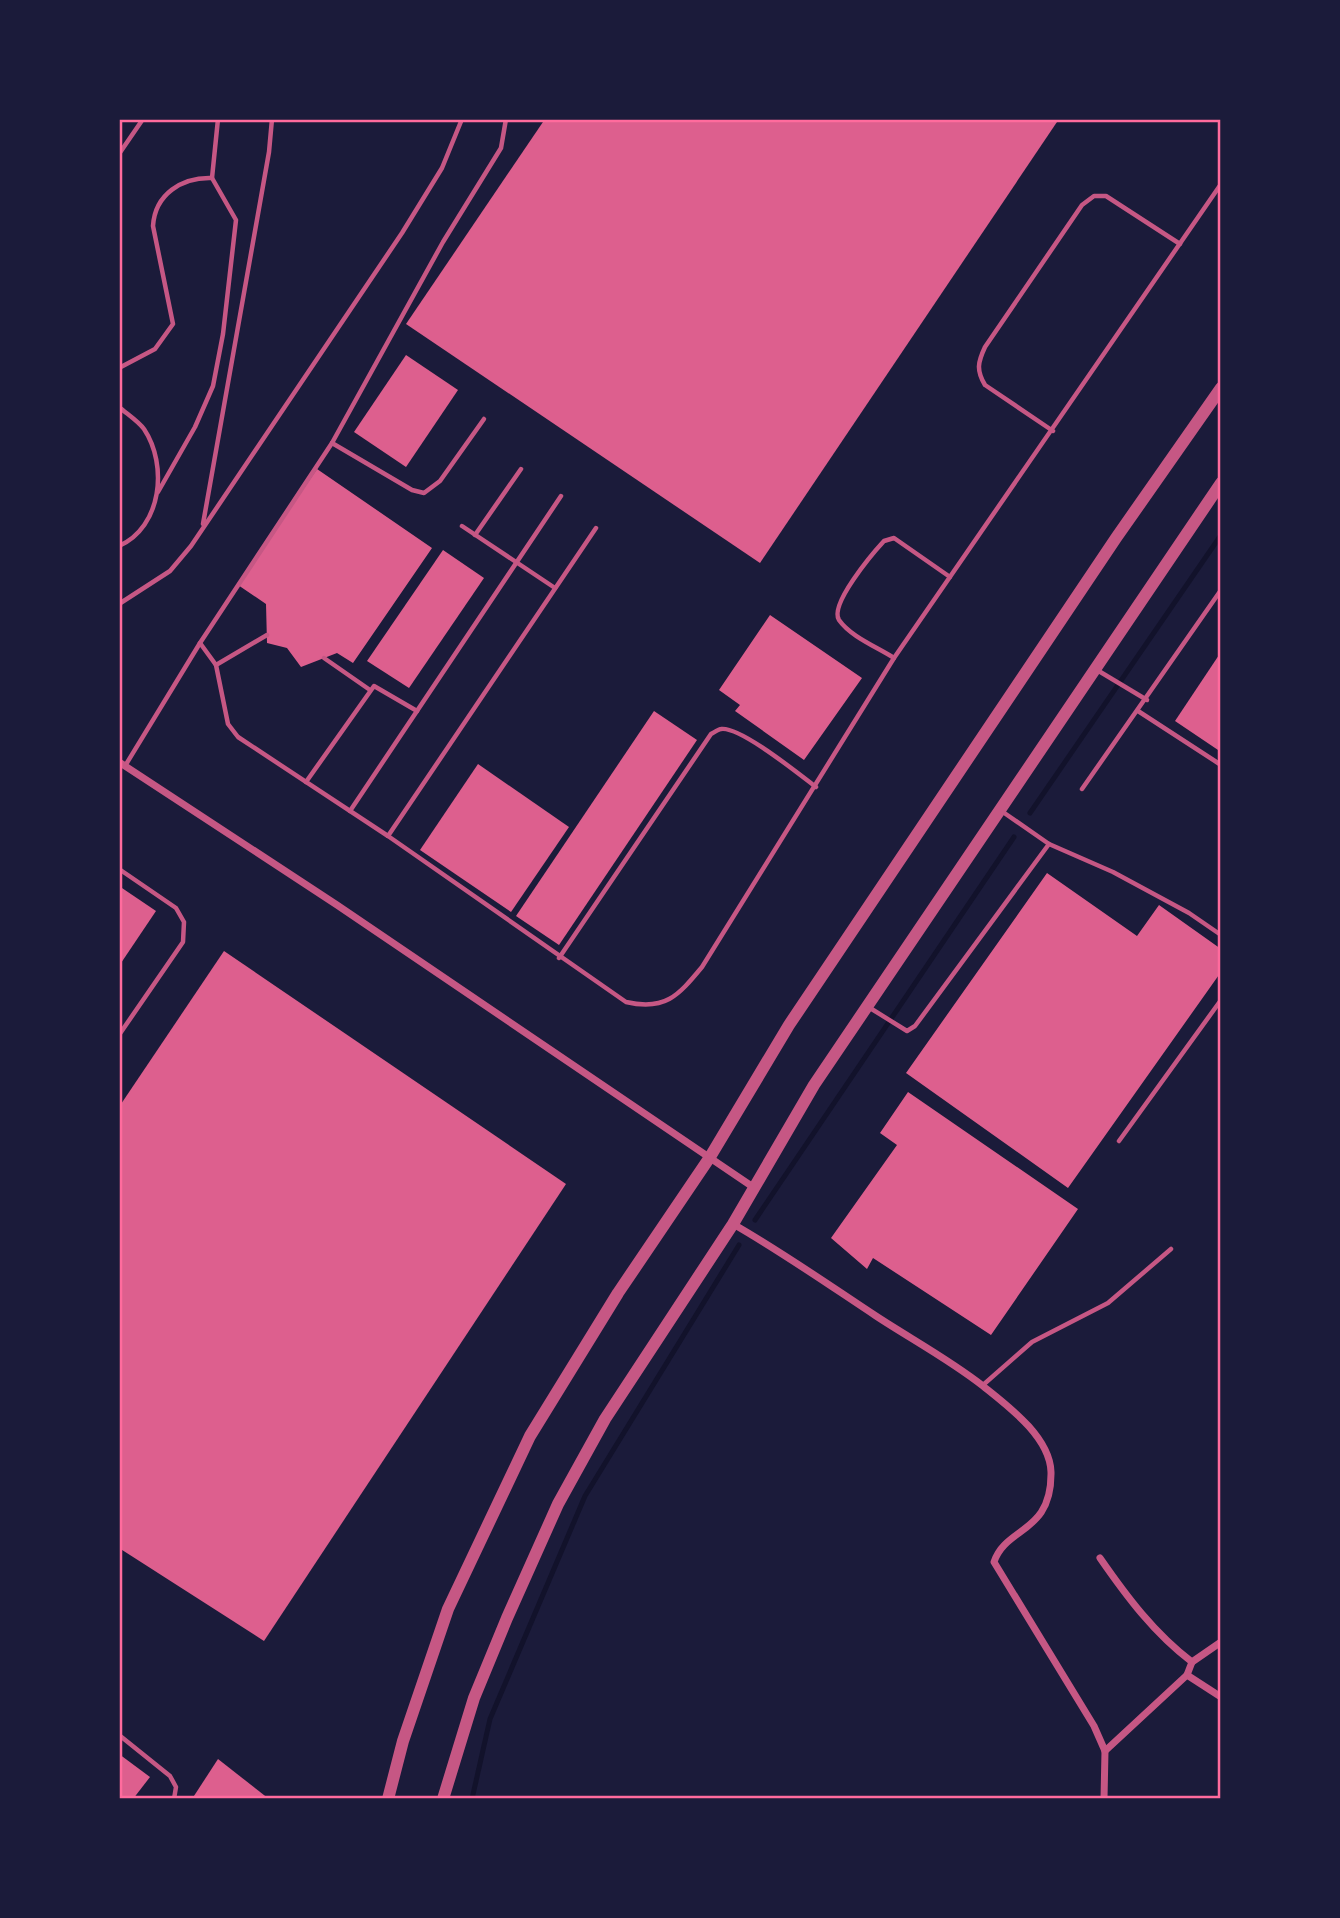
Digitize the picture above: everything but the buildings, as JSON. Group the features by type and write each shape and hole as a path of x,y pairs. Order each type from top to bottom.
{"street":[{"path":"388,1799 403,1741 448,1609 530,1436 618,1293 710,1157 797,1013 1116,538 1221,388"},
{"path":"443,1799 474,1698 558,1504 605,1419 733,1224 866,1006 1221,483"},
{"path":"122,764 753,1188"},
{"path":"733,1224 982,1386 1036,1437 1049,1460 1051,1472 1042,1512 1023,1533 1002,1548 994,1562 1084,1705 1105,1751 1104,1799"},
{"path":"1100,1558 1130,1602 1171,1646 1192,1662"},
{"path":"1105,1751 1187,1675 1192,1662 1221,1642"},
{"path":"1187,1675 1221,1697"}],"lane":[{"path":"119,153 143,119"},
{"path":"119,546 147,521 158,492 195,427 213,386 223,334 236,220 212,178 218,119"},
{"path":"203,529 267,166 272,119"},
{"path":"119,604 170,571 203,529 402,233 442,167 462,119"},
{"path":"122,764 332,443 443,242 501,148 506,119"},
{"path":"119,368 155,349 173,324 153,226 157,206 182,182 195,178 212,178"},
{"path":"200,643 216,665 228,724 238,737 388,836 625,1002 644,1006 668,1002 685,988 702,967 894,658 1221,184"},
{"path":"1053,431 985,386 978,374 978,362 992,336 1082,205 1094,196 1106,195 1180,244"},
{"path":"119,407 143,429 157,459 158,492"},
{"path":"332,443 412,490 424,493 440,481 485,419"},
{"path":"475,535 521,469"},
{"path":"350,811 561,496"},
{"path":"462,526 555,588"},
{"path":"388,836 596,527"},
{"path":"894,658 848,629 837,618 836,608 842,598 884,541 894,538 950,577"},
{"path":"1082,789 1147,700 1221,590"},
{"path":"216,665 267,635"},
{"path":"324,658 370,690"},
{"path":"1096,669 1147,700"},
{"path":"306,782 374,686 381,687 417,711"},
{"path":"1138,711 1221,765"},
{"path":"559,958 711,734 720,729 730,730 760,746 816,787"},
{"path":"999,809 1049,844 1113,872 1189,913 1221,935"},
{"path":"866,1006 907,1031 915,1026 1049,844"},
{"path":"119,869 176,908 184,922 183,942 119,1035"},
{"path":"1119,1140 1221,1000"},
{"path":"982,1386 1031,1342 1108,1303 1171,1249"},
{"path":"119,1735 170,1776 176,1787 174,1799"}],"waterway":[{"path":"1030,813 1221,535"},
{"path":"755,1220 1014,837"},
{"path":"472,1799 490,1719 585,1496 739,1245"}]}
